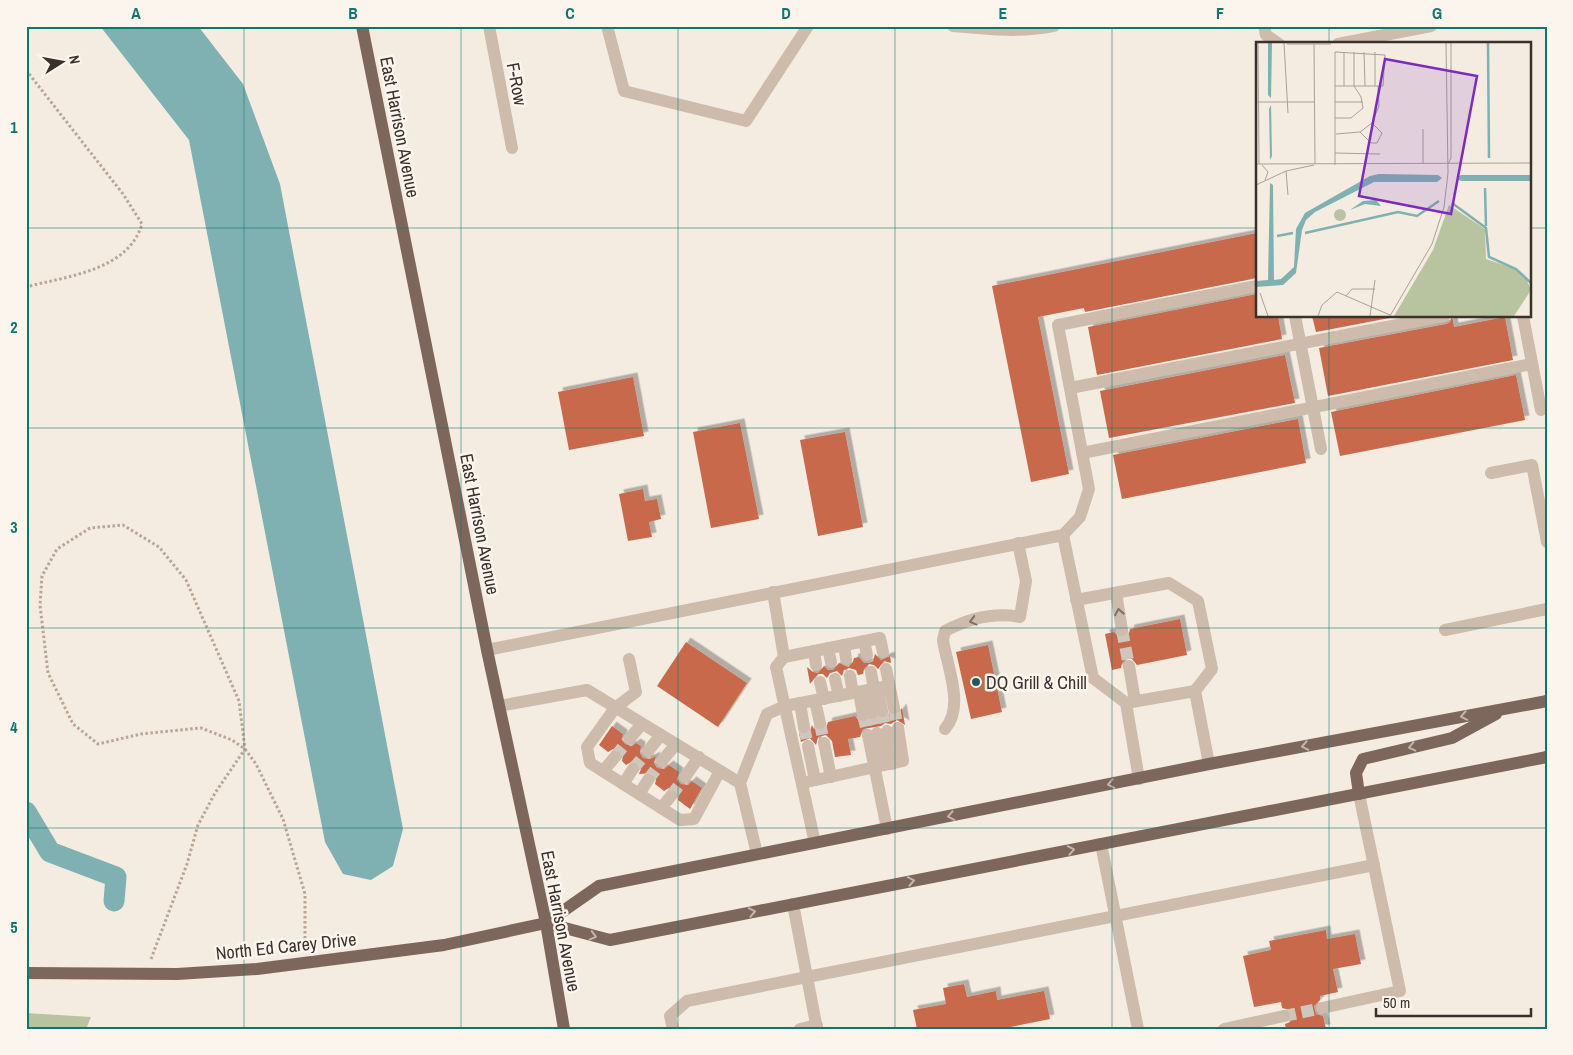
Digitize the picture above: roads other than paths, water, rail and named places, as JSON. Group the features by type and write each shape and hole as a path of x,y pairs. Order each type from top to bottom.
{"main road":[{"name":"East Harrison Avenue","path":"362,26 487,650 546,923 564,1029"},
{"path":"546,923 599,886 1209,764 1547,701"},
{"path":"1359,794 1356,773 1363,759 1452,738 1504,709"},
{"path":"546,923 610,940 1547,757"},
{"name":"North Ed Carey Drive","path":"26,973 145,974 257,969 444,945 546,923"}],"street":[{"name":"F-Row","path":"489,26 512,148"},
{"path":"607,26 624,91 746,121 808,26"},
{"path":"953,26 984,29 1040,29 1054,26"},
{"path":"1348,42 1431,26"},
{"path":"1265,30 1276,42"},
{"path":"487,650 875,571 1063,535 1080,517 1089,489 1058,325 1256,286"},
{"path":"1295,318 1320,449"},
{"path":"1070,388 1434,318"},
{"path":"1523,318 1541,410"},
{"path":"1082,453 1532,364"},
{"path":"1492,473 1532,465 1547,542"},
{"path":"1063,535 1076,600 1093,678 1131,702 1195,691 1212,669 1198,601 1169,583 1076,600"},
{"path":"945,729 952,720 955,709 943,640 945,631 991,616 1005,614 1020,617 1026,582 1018,544"},
{"path":"773,592 784,657"},
{"path":"1116,593 1122,630"},
{"path":"1445,630 1547,609"},
{"path":"815,843 776,667 784,657 880,638 883,652"},
{"path":"864,641 867,655"},
{"path":"844,645 846,659"},
{"path":"828,648 831,662"},
{"path":"814,651 816,665"},
{"path":"629,659 636,692 615,708 587,746 590,763 680,820 694,819 720,771"},
{"path":"1129,666 1139,778"},
{"path":"757,854 740,783 767,714 785,706 870,690 886,669"},
{"path":"850,676 870,690 878,712 870,690 870,672"},
{"path":"835,679 839,696"},
{"path":"820,682 820,723"},
{"path":"499,706 587,690 740,783"},
{"path":"1195,691 1209,764"},
{"path":"800,703 804,727"},
{"path":"630,738 642,724"},
{"path":"802,783 883,765 904,761 882,732 883,765 887,828"},
{"path":"648,751 661,735"},
{"path":"824,743 831,777"},
{"path":"662,761 676,744"},
{"path":"808,746 815,780"},
{"path":"603,771 615,756"},
{"path":"685,777 699,758"},
{"path":"623,784 633,769"},
{"path":"639,794 648,780"},
{"path":"1322,1008 1400,991 1359,794"},
{"path":"662,808 671,796"},
{"path":"1101,844 1138,1029"},
{"path":"673,1029 670,1016 688,1001 1374,865"},
{"path":"793,904 817,1027 800,1029"},
{"path":"1224,1029 1284,1016"}],"water":[{"path":"100,26 198,26 243,84 280,184 403,829 393,866 371,880 343,874 325,842 189,140"}],"waterway":[{"path":"26,812 50,852 116,877 114,901"}],"tunnel":[{"path":"1122,630 1129,666"},
{"path":"894,708 898,728"},
{"path":"882,711 887,731"},
{"path":"872,713 877,733"},
{"path":"863,715 868,735"},
{"path":"820,723 824,743"},
{"path":"804,727 808,746"},
{"path":"615,757 630,738"},
{"path":"633,769 648,751"},
{"path":"648,780 662,761"},
{"path":"671,796 685,777"},
{"path":"1284,1016 1322,1008"}],"place":[{"name":"DQ Grill & Chill","path":"976,682"}]}
